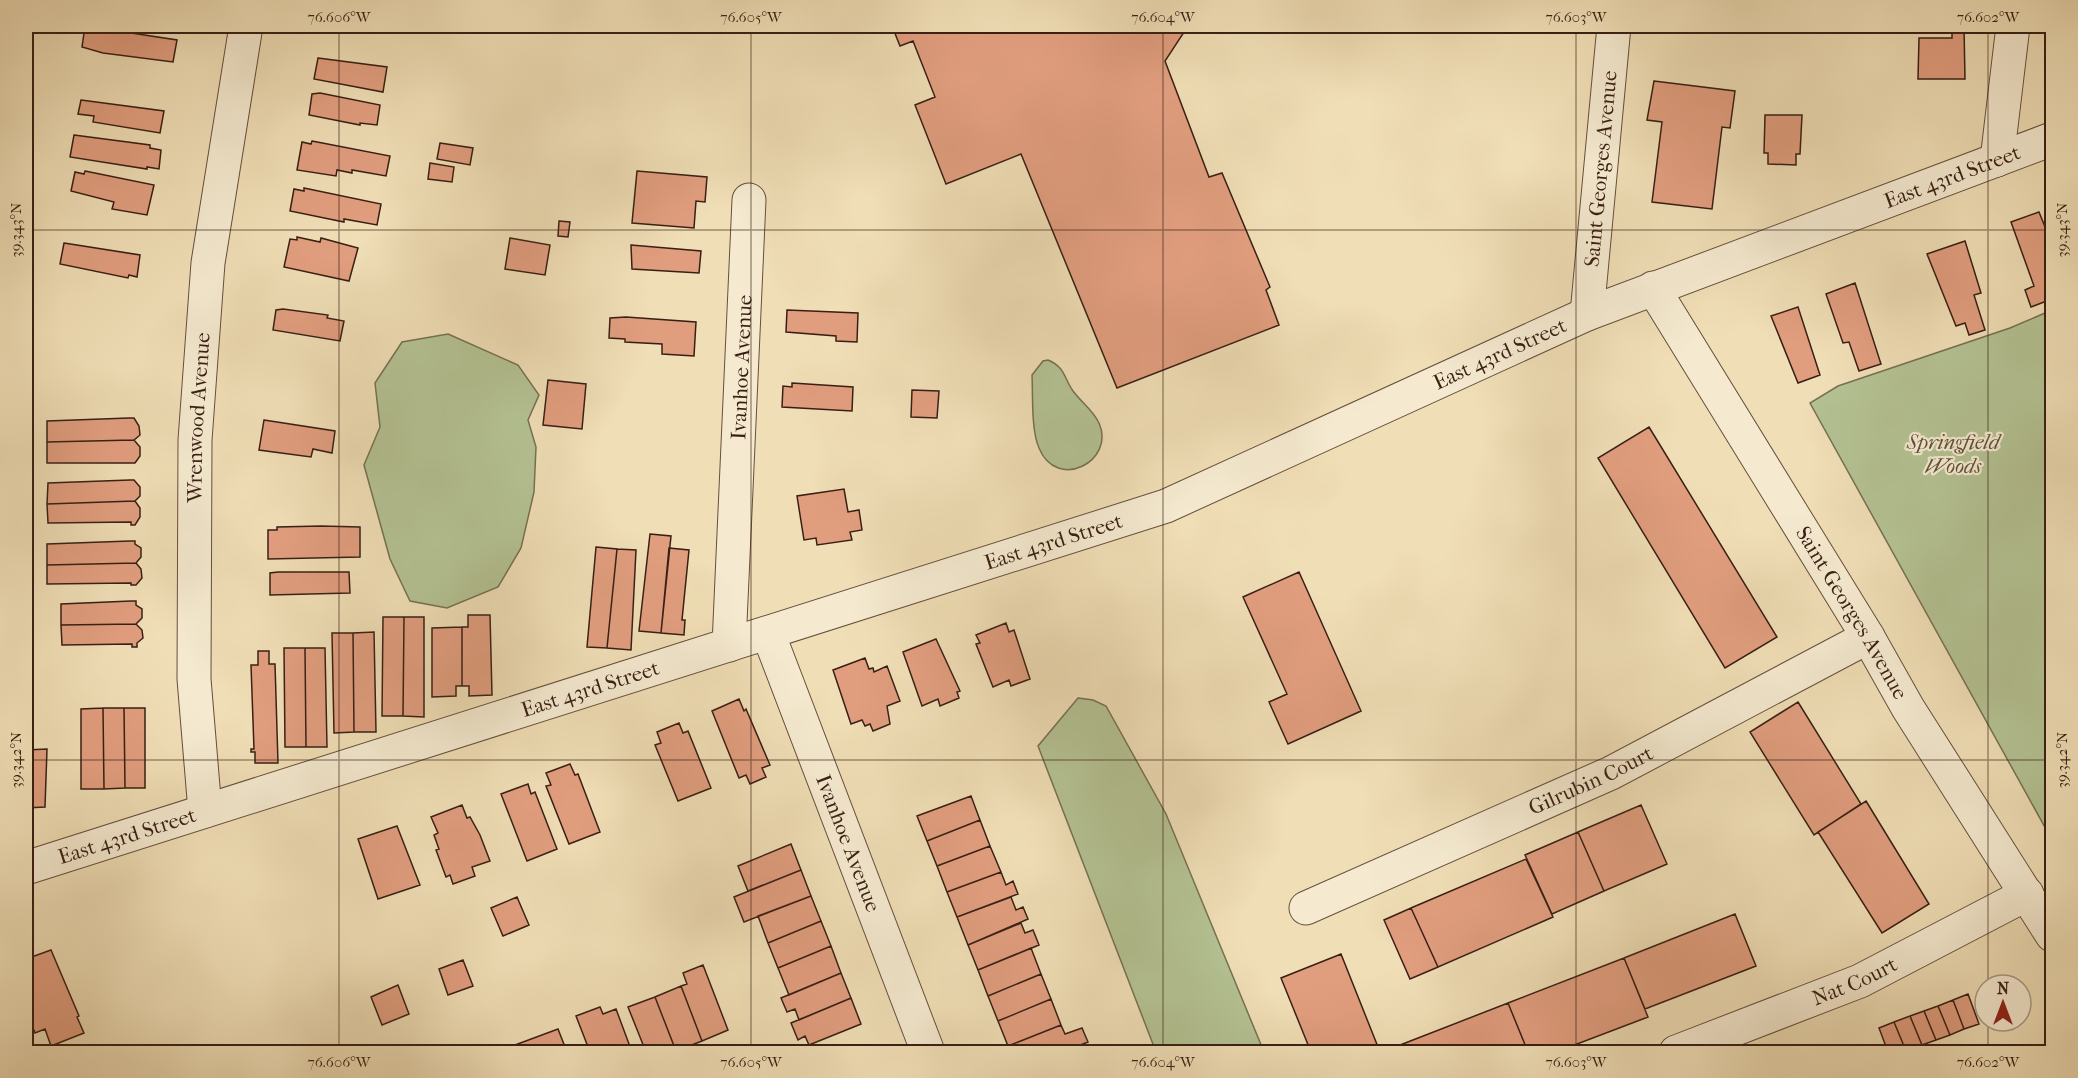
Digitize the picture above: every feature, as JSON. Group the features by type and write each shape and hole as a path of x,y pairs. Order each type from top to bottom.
{"street":[{"name":"Wrenwood Avenue","path":"205,811 194,679 195,440 208,263 246,26"},
{"name":"Saint Georges Avenue","path":"1587,314 1614,26"},
{"path":"1997,160 2013,26"},
{"name":"East 43rd Street","path":"26,868 1166,506 1587,314 2052,139"},
{"name":"Ivanhoe Avenue","path":"729,645 749,200"},
{"name":"Saint Georges Avenue","path":"1653,288 1868,637 1908,708 2052,935"},
{"name":"Ivanhoe Avenue","path":"768,633 926,1052"},
{"name":"Gilrubin Court","path":"1306,908 1611,773 1868,637"},
{"name":"Nat Court","path":"1676,1053 1860,981 2027,894"}],"green space":[{"name":"Springfield Woods","path":"2052,310 2052,840 1810,403 1838,386 2010,328"},
{"path":"448,334 518,365 539,395 528,420 536,447 534,492 521,548 498,587 447,608 410,601 390,559 364,465 380,427 375,383 402,342"},
{"path":"1048,360 1061,369 1073,391 1099,423 1102,437 1099,449 1092,459 1082,466 1070,469 1058,468 1047,461 1036,441 1032,375 1043,361"},
{"path":"1078,698 1093,700 1106,706 1166,814 1264,1052 1156,1052 1038,746"}],"building":[{"path":"85,26 177,40 173,62 103,53 82,47"},
{"path":"892,26 1188,26 1165,61 1209,177 1222,173 1270,287 1266,290 1279,325 1117,388 1021,154 946,184 915,105 935,97 913,41 900,46"},
{"path":"1952,27 1964,27 1965,79 1918,79 1919,38 1952,38"},
{"path":"318,58 387,67 383,92 314,79"},
{"path":"1654,81 1735,91 1730,128 1722,127 1712,209 1652,202 1662,122 1647,120"},
{"path":"320,93 380,105 377,125 360,123 360,125 309,115 312,94"},
{"path":"81,100 164,111 160,133 93,122 94,116 78,114"},
{"path":"1765,115 1802,115 1800,154 1796,154 1796,165 1768,164 1768,153 1764,153"},
{"path":"74,135 150,145 150,148 161,150 159,169 70,157"},
{"path":"312,141 390,156 386,176 352,170 352,173 337,170 336,176 297,170 302,142 311,144"},
{"path":"440,143 473,148 470,165 437,159"},
{"path":"430,163 454,167 452,182 428,179"},
{"path":"85,171 154,185 147,215 112,209 114,202 71,191 75,172 84,174"},
{"path":"637,171 707,177 705,202 696,201 694,228 632,223"},
{"path":"304,188 381,204 377,225 344,219 344,222 290,211 294,189 304,191"},
{"path":"26,208 32,209 28,234 26,234"},
{"path":"2039,212 2052,244 2052,299 2031,307 2025,290 2034,286 2011,222"},
{"path":"559,221 570,222 568,237 558,236"},
{"path":"297,237 320,242 321,238 358,248 349,281 284,267 290,239 297,240"},
{"path":"510,238 550,245 545,275 505,269"},
{"path":"1965,241 1981,293 1974,295 1985,330 1969,335 1965,323 1956,326 1927,254"},
{"path":"64,243 140,255 137,277 129,275 128,278 60,264"},
{"path":"631,245 701,251 699,273 632,269"},
{"path":"1855,283 1881,364 1859,371 1849,342 1843,343 1826,294"},
{"path":"1798,307 1820,375 1798,383 1771,316"},
{"path":"276,310 328,315 327,318 344,321 340,341 273,330"},
{"path":"787,310 858,313 857,342 836,341 836,336 786,332"},
{"path":"610,318 696,322 694,356 662,354 662,344 625,342 625,339 609,338"},
{"path":"548,380 586,384 582,429 543,425"},
{"path":"792,383 853,387 852,411 782,407 783,386 792,387"},
{"path":"912,390 939,391 937,418 911,417"},
{"path":"134,418 139,426 140,435 134,440 47,442 47,421"},
{"path":"264,420 335,431 332,453 313,449 311,457 259,450"},
{"path":"1649,427 1777,637 1725,668 1598,458"},
{"path":"134,440 140,447 140,456 135,463 47,463 47,442"},
{"path":"134,480 140,487 140,496 135,501 47,504 48,483"},
{"path":"844,489 848,512 859,510 862,530 850,532 852,540 817,545 816,538 804,540 797,496"},
{"path":"135,501 140,508 140,517 135,525 131,525 131,522 48,523 47,504"},
{"path":"277,527 360,527 360,557 268,559 268,530 277,530"},
{"path":"650,534 671,536 661,633 639,631"},
{"path":"135,541 135,544 141,548 141,557 136,563 47,565 47,544"},
{"path":"596,547 617,549 607,648 587,647"},
{"path":"669,548 689,550 682,620 685,620 684,635 661,633"},
{"path":"617,549 636,550 631,650 607,648"},
{"path":"136,563 141,569 142,578 136,585 131,585 131,583 47,584 47,565"},
{"path":"349,572 350,593 270,595 270,573"},
{"path":"1299,572 1361,711 1288,744 1269,702 1287,694 1243,597"},
{"path":"136,601 136,605 142,609 142,618 136,624 61,625 61,604"},
{"path":"468,615 490,615 492,695 469,696 469,686 462,686 462,627 468,627"},
{"path":"383,617 404,617 403,716 382,716"},
{"path":"404,617 424,617 424,717 403,716"},
{"path":"1006,623 1009,632 1014,630 1030,679 1011,686 1009,680 993,687 976,644 980,643 976,635"},
{"path":"136,624 142,630 143,638 137,643 137,647 132,647 132,644 62,645 61,625"},
{"path":"462,627 462,686 456,686 456,696 432,697 432,628"},
{"path":"374,632 376,732 354,732 353,633"},
{"path":"332,633 353,633 354,732 334,733"},
{"path":"936,639 960,691 957,692 959,698 940,706 938,699 922,706 903,652"},
{"path":"284,648 305,648 306,747 285,747"},
{"path":"305,648 325,648 327,747 306,747"},
{"path":"258,651 269,651 269,664 275,664 278,763 255,763 255,752 251,752 251,749 254,749 251,665 258,665"},
{"path":"865,658 869,669 873,668 874,672 887,666 900,701 887,706 890,724 873,731 870,724 865,726 862,720 851,724 833,670"},
{"path":"739,699 744,711 746,709 770,765 762,768 766,777 750,784 746,775 739,778 712,711"},
{"path":"1798,702 1861,804 1814,835 1750,732"},
{"path":"103,708 104,789 81,789 81,709"},
{"path":"103,708 124,708 125,788 104,789"},
{"path":"124,708 145,708 145,788 125,788"},
{"path":"679,723 683,733 688,731 711,788 678,801 655,745 661,743 657,732"},
{"path":"47,749 45,807 26,808 26,750"},
{"path":"570,764 575,775 578,774 600,832 569,844 546,786 551,785 546,773"},
{"path":"528,784 531,794 535,792 557,849 527,861 501,794"},
{"path":"971,796 980,820 927,841 917,816"},
{"path":"1866,801 1929,904 1882,933 1818,832"},
{"path":"462,805 467,818 470,817 480,835 490,861 472,867 475,876 453,884 450,875 446,877 436,850 439,849 434,835 438,833 431,817"},
{"path":"1641,805 1667,864 1604,891 1578,832"},
{"path":"980,820 990,846 937,866 927,841"},
{"path":"397,826 420,885 378,899 358,839"},
{"path":"1578,832 1604,891 1552,914 1525,855"},
{"path":"791,844 801,870 748,891 738,866"},
{"path":"990,846 1001,872 947,892 937,866"},
{"path":"1526,859 1553,917 1438,967 1411,908"},
{"path":"801,870 811,896 744,922 734,897"},
{"path":"1001,872 1006,885 1013,881 1018,894 957,917 947,892"},
{"path":"811,896 821,921 768,943 758,916"},
{"path":"517,897 529,925 503,936 491,908"},
{"path":"1011,897 1016,910 1023,907 1028,919 968,945 957,917"},
{"path":"1411,908 1438,967 1410,979 1384,920"},
{"path":"1735,914 1756,966 1645,1009 1624,958"},
{"path":"821,921 831,946 778,968 768,943"},
{"path":"1021,923 1025,933 1033,930 1039,945 978,970 968,945"},
{"path":"831,946 841,973 789,995 778,968"},
{"path":"1031,948 1041,974 988,996 978,970"},
{"path":"51,950 84,1033 51,1046 45,1029 35,1033 26,1010 26,959"},
{"path":"1341,954 1380,1052 1311,1052 1281,978"},
{"path":"1624,958 1648,1017 1556,1052 1528,1052 1508,1003"},
{"path":"463,960 473,986 448,995 439,969"},
{"path":"703,965 728,1030 702,1041 681,986 687,984 683,973"},
{"path":"841,973 851,998 799,1020 795,1009 787,1012 781,998"},
{"path":"1041,974 1051,999 998,1021 988,996"},
{"path":"398,985 409,1014 382,1025 371,997"},
{"path":"681,986 702,1041 676,1051 655,997"},
{"path":"1968,994 1973,1008 1973,1026 1964,1029 1953,1000"},
{"path":"655,997 676,1051 646,1052 628,1007"},
{"path":"851,998 861,1024 809,1045 805,1036 798,1040 791,1023"},
{"path":"1051,999 1061,1025 1008,1046 998,1021"},
{"path":"1953,1000 1964,1029 1950,1035 1938,1006"},
{"path":"1508,1003 1528,1052 1397,1052 1395,1047"},
{"path":"1938,1006 1950,1035 1936,1040 1924,1011"},
{"path":"600,1007 603,1014 616,1009 632,1052 590,1052 576,1016"},
{"path":"1924,1011 1936,1040 1922,1045 1910,1016"},
{"path":"1910,1016 1922,1045 1906,1051 1894,1022"},
{"path":"1894,1022 1906,1051 1888,1052 1879,1028"},
{"path":"1061,1025 1065,1034 1082,1028 1088,1042 1063,1052 1011,1052 1008,1046"},
{"path":"558,1029 567,1052 517,1052 515,1045"},
{"path":"1839,1045 1842,1052 1824,1051"}]}
